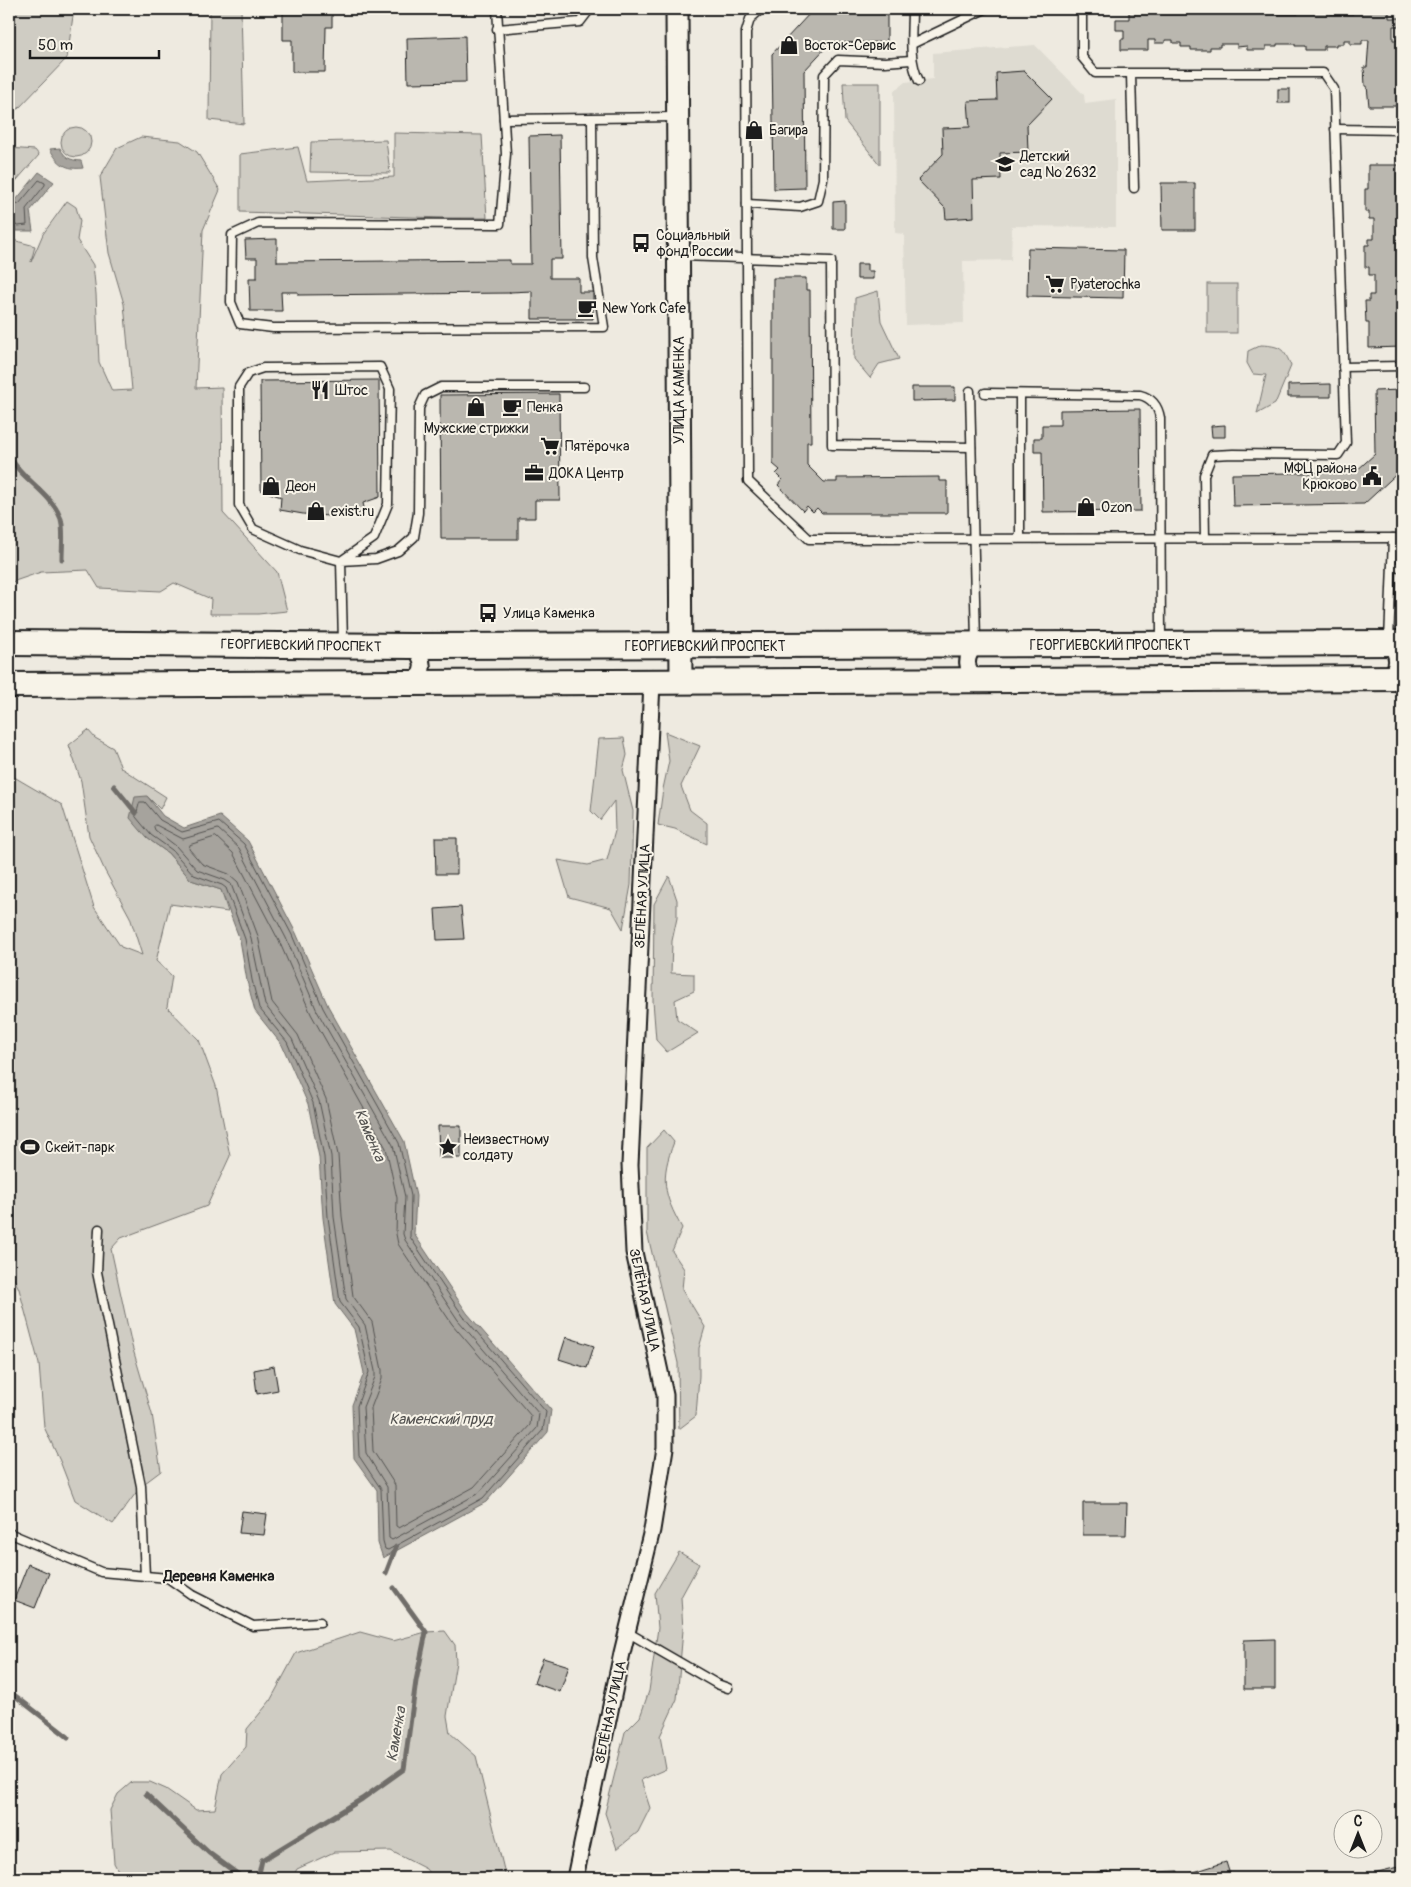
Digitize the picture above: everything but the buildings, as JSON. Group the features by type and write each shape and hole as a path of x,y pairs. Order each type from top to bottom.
{"main road":[{"name":"УЛИЦА КАМЕНКА","path":"677,9 681,682"},
{"name":"ГЕОРГИЕВСКИЙ ПРОСПЕКТ","path":"9,643 681,646 1396,643"},
{"path":"9,686 1394,678"}],"street":[{"path":"1394,678 1393,674 1397,661 1396,643"},
{"path":"976,645 971,650 966,663 968,670 976,680"},
{"path":"410,683 417,679 423,665 422,658 412,646"},
{"name":"ЗЕЛЁНАЯ УЛИЦА","path":"575,1878 627,1632 652,1530 665,1448 665,1395 634,1252 630,1165 652,682"}],"lane":[{"path":"496,9 506,154 500,224 258,223 232,235 231,302 240,324 273,328 604,327 593,258 592,118"},
{"path":"497,29 580,22 590,9"},
{"path":"761,9 750,19 746,32 748,481 809,539 1402,538"},
{"path":"912,9 911,60 913,70 919,81"},
{"path":"912,44 985,9"},
{"path":"1082,9 1082,57 1095,73 1323,73 1334,89 1346,443 1338,454 1212,455 1204,475 1205,538"},
{"path":"747,204 800,207 818,201 823,179 824,75 838,60 885,62 911,60"},
{"path":"1131,74 1134,188"},
{"path":"504,119 678,117"},
{"path":"1335,129 1402,130"},
{"path":"678,256 831,261 832,445 971,447"},
{"path":"1343,367 1402,366"},
{"path":"341,561 374,538 388,504 390,389 380,367 263,368 248,373 239,387 239,505 253,529 300,550 341,561 376,559 398,551 414,537 418,513 419,408 425,396 441,387 584,387"},
{"path":"970,391 976,645"},
{"path":"985,393 1140,395 1147,397 1159,410 1161,644"},
{"path":"1020,394 1020,538"},
{"path":"1393,538 1392,568 1396,643"},
{"path":"341,561 343,645"},
{"path":"1392,568 1402,566"},
{"path":"99,1229 97,1272 141,1486 145,1576"},
{"path":"9,1533 101,1572 168,1578 192,1595 253,1626 320,1622"},
{"path":"627,1632 717,1684 728,1688"}],"shaded area":[{"path":"9,9 74,9 67,58 18,109 9,107"},
{"path":"210,9 241,9 244,124 209,120"},
{"name":"Детский сад № 2632","path":"1035,45 1084,95 1085,103 1116,99 1116,227 1012,226 1011,260 963,261 964,323 906,325 904,234 895,233 894,91 905,82 933,79 933,53"},
{"path":"843,83 880,83 880,165 845,121"},
{"path":"76,127 87,131 91,142 87,153 76,157 65,153 61,142 65,131"},
{"path":"394,133 482,135 487,218 240,212 240,154 298,147 307,181 394,177"},
{"path":"141,137 180,141 197,152 220,190 203,230 196,388 222,387 223,513 277,572 287,611 258,614 210,614 211,599 174,583 161,591 99,588 88,570 41,572 9,583 9,239 35,246 31,262 43,234 67,201 76,207 80,221 77,240 93,265 99,362 112,391 132,390 124,304 109,253 100,177 117,148"},
{"path":"386,140 390,173 310,172 311,142"},
{"path":"9,148 35,150 39,155 9,189"},
{"path":"1207,284 1237,284 1237,333 1207,333"},
{"path":"878,291 881,321 899,359 879,364 870,378 854,359 855,298"},
{"path":"1261,345 1280,349 1286,355 1291,366 1275,404 1257,414 1266,375 1253,374 1247,363 1248,351"},
{"path":"88,730 95,738 113,748 121,768 166,797 160,809 147,796 147,838 168,853 191,880 221,890 228,912 170,904 156,961 172,976 167,1007 199,1040 216,1086 230,1156 207,1206 121,1238 111,1249 132,1346 152,1414 161,1471 141,1486 113,1524 75,1500 44,1427 39,1364 19,1289 9,1268 9,774 62,805 94,907 121,947 142,955 130,917 105,871 89,836 81,781 69,745"},
{"path":"665,732 700,746 681,786 690,810 707,823 707,844 675,829 658,825 669,761"},
{"path":"624,738 627,755 623,770 633,811 631,885 623,929 611,908 569,897 558,860 588,865 607,860 615,831 614,801 600,820 591,811 599,739"},
{"path":"669,876 677,900 677,918 672,941 671,973 694,974 694,991 675,1000 677,1019 698,1033 667,1052 656,1040 653,1001 654,904"},
{"path":"664,1130 674,1142 665,1176 667,1195 682,1228 672,1251 684,1269 682,1289 705,1327 699,1348 696,1416 679,1429 678,1363 647,1232 647,1148"},
{"path":"679,1552 699,1564 681,1597 683,1630 677,1699 660,1736 666,1769 641,1780 650,1808 638,1832 617,1849 605,1813 625,1732 640,1717 649,1691 658,1628 655,1593"},
{"path":"445,1631 455,1645 456,1662 447,1716 450,1733 476,1756 506,1878 433,1878 426,1869 391,1851 334,1852 297,1869 292,1878 122,1878 114,1863 110,1810 118,1794 132,1782 150,1782 166,1789 196,1810 215,1809 222,1774 246,1747 247,1729 270,1701 296,1653 360,1632 393,1641 426,1632"}],"water":[{"path":"60,148 68,158 81,161 83,168 67,167 59,162 50,149"},
{"path":"39,172 54,182 30,211 33,231 16,231 9,225 9,201 16,200"},
{"name":"Каменский пруд","path":"147,796 163,816 184,828 220,816 248,841 296,933 328,1006 404,1141 416,1196 414,1234 467,1313 551,1410 548,1432 486,1502 383,1558 378,1543 377,1490 354,1458 352,1405 364,1373 354,1329 335,1304 323,1218 319,1157 308,1104 282,1045 255,1011 247,981 240,940 221,890 191,880 168,853 147,838 130,818 135,797"}],"waterway":[{"name":"Каменка","path":"9,456 21,472 50,501 61,519 63,533 62,559"},
{"name":"Каменка","path":"114,786 136,813"},
{"name":"Каменка","path":"386,1573 396,1547"},
{"name":"Каменка","path":"258,1878 262,1860 362,1799 404,1769 416,1681 426,1632 394,1588"},
{"path":"9,1691 68,1737"},
{"path":"146,1794 209,1853 243,1878"}],"place":[{"name":"Восток-Сервис","path":"789,45"},
{"name":"Багира","path":"754,130"},
{"name":"Детский сад № 2632","path":"1005,164"},
{"name":"Социальный фонд России","path":"641,243"},
{"name":"Pyaterochka","path":"1055,284"},
{"name":"New York Cafe","path":"587,308"},
{"name":"Штос","path":"320,390"},
{"name":"Мужские стрижки","path":"476,407"},
{"name":"Пенка","path":"512,407"},
{"name":"Пятёрочка","path":"550,446"},
{"name":"ДОКА Центр","path":"534,473"},
{"name":"МФЦ района Крюково","path":"1372,476"},
{"name":"Деон","path":"271,486"},
{"name":"Ozon","path":"1086,507"},
{"name":"exist.ru","path":"316,511"},
{"name":"Улица Каменка","path":"488,613"},
{"name":"Скейт-парк","path":"30,1147"},
{"name":"Неизвестному солдату","path":"448,1147"}],"district":[{"name":"Деревня Каменка","path":"219,1576"}]}
